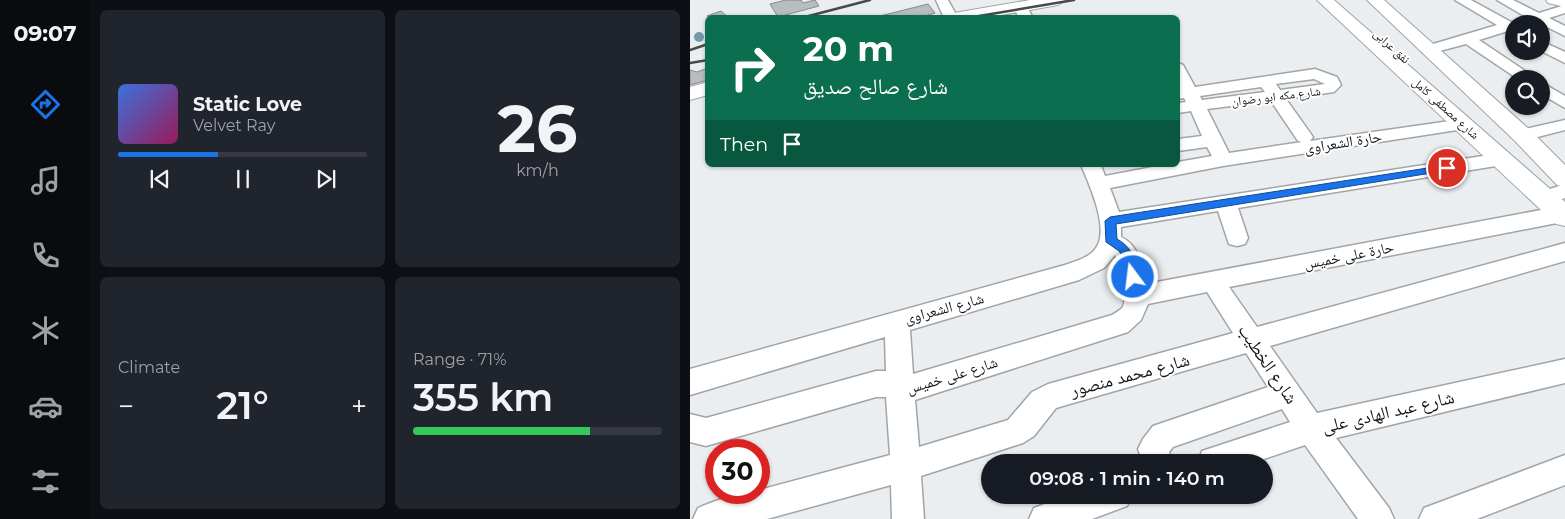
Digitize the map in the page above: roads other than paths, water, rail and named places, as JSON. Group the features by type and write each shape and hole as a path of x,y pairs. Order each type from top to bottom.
{"main road":[{"path":"988,15 1023,12 1058,0"},
{"name":"شارع مصطفى كامل","path":"1325,0 1564,216"},
{"name":"نفق عرابى","path":"1343,0 1464,115 1502,159"},
{"name":"نفق عرابى","path":"1355,0 1467,108 1494,125 1522,135"},
{"path":"1375,0 1522,135 1565,179"},
{"path":"1554,0 1565,2"},
{"path":"690,94 705,89"}],"street":[{"path":"942,0 950,15"},
{"path":"1461,0 1505,22"},
{"path":"1503,0 1531,15"},
{"path":"1546,15 1565,9"},
{"path":"1550,24 1565,32"},
{"path":"1428,50 1505,28"},
{"path":"1468,38 1516,70"},
{"path":"1550,50 1565,58"},
{"path":"1180,74 1188,97 1223,160"},
{"name":"شارع مكه ابو رضوان","path":"1315,74 1331,80 1332,85 1328,89 1276,96 1188,97 1266,81 1315,74"},
{"path":"1266,81 1304,137"},
{"path":"1550,93 1565,103"},
{"name":"حارة الشعراوى","path":"1180,165 1464,124"},
{"path":"1522,135 1565,125"},
{"path":"1180,145 1213,140"},
{"path":"1095,175 1111,231 1226,203 1502,159"},
{"name":"حارة الشعراوى","path":"1095,175 1163,167"},
{"path":"1545,198 1565,191"},
{"path":"1226,203 1237,238"},
{"name":"حارة على خميس","path":"1136,296 1564,216"},
{"name":"شارع على خميس","path":"690,428 706,432 876,384 890,384 901,391 1120,324 1130,317 1136,307 1136,296 1130,259 1111,231"},
{"name":"شارع الشعراوى","path":"690,382 897,321 1071,273 1097,261 1111,231"},
{"name":"شارع محمد منصور","path":"709,519 905,466 1024,428 1037,405 1048,397 1565,252"},
{"name":"شارع الخطيب","path":"1212,281 1311,429 1378,519"},
{"path":"897,321 908,519"},
{"name":"شارع عبد الهادى على","path":"1237,454 1311,429 1565,370"},
{"path":"1155,454 1153,449 1163,436 1287,394"},
{"path":"1435,519 1565,470"},
{"path":"1045,519 1089,504"}],"railway":[{"path":"812,15 870,0"},
{"path":"985,15 1074,0"},
{"path":"690,50 705,45"},
{"path":"690,63 705,60"}]}
